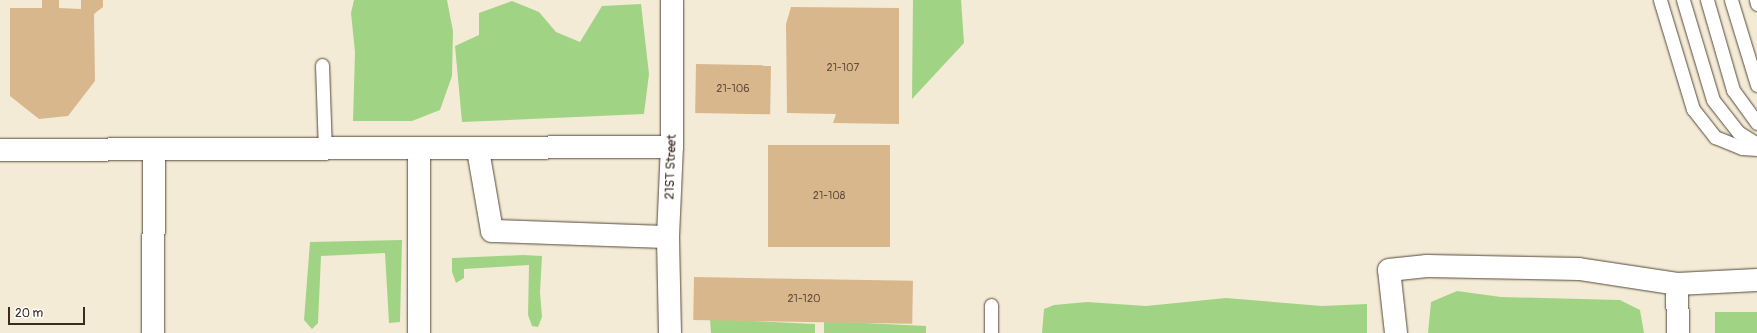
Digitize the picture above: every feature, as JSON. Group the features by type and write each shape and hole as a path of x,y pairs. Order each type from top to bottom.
{"street":[{"name":"21ST Street","path":"670,333 668,237 672,147 672,0"},
{"path":"0,150 478,150 672,147"},
{"path":"152,333 154,150"},
{"path":"419,150 419,333"},
{"path":"478,150 492,231 668,237"},
{"path":"1396,333 1389,270 1427,266 1579,269 1677,284 1757,280"},
{"path":"1677,284 1678,333"}],"lane":[{"path":"1660,0 1693,109 1715,137 1742,148 1757,149"},
{"path":"1683,0 1713,100 1738,132 1757,144"},
{"path":"1707,0 1733,90 1757,124"},
{"path":"1732,0 1757,86"},
{"path":"1756,0 1757,4"},
{"path":"322,64 325,149"},
{"path":"991,305 991,333"}],"green space":[{"path":"354,0 447,0 453,31 452,76 440,110 412,121 353,121 355,52 351,13"},
{"path":"913,0 961,0 964,43 912,99"},
{"path":"512,1 539,12 556,32 580,42 602,6 641,4 649,74 644,114 462,122 455,46 479,35 479,13"},
{"path":"402,240 400,322 389,323 385,253 321,256 318,323 312,329 304,320 310,242"},
{"path":"523,255 542,256 540,292 542,317 538,327 532,326 528,315 529,265 464,269 464,278 456,283 452,272 452,258"},
{"path":"1457,291 1501,297 1620,300 1640,310 1644,333 1428,333 1431,302"},
{"path":"1226,298 1322,306 1367,304 1367,333 1042,333 1044,309 1054,305 1087,302 1146,306"},
{"path":"1715,312 1757,312 1757,333 1715,333"},
{"path":"710,319 815,324 815,333 711,333"},
{"path":"824,321 926,326 926,333 824,333"}],"building":[{"path":"42,0 59,0 59,8 81,9 81,0 103,0 103,7 94,14 95,81 68,116 39,119 10,96 10,8 42,8"},
{"path":"791,7 899,8 899,124 833,123 836,114 787,113 786,24"},
{"path":"696,64 771,65 770,114 695,113"},
{"path":"768,145 890,145 890,247 768,247"},
{"path":"694,277 913,281 912,324 693,320"}]}
